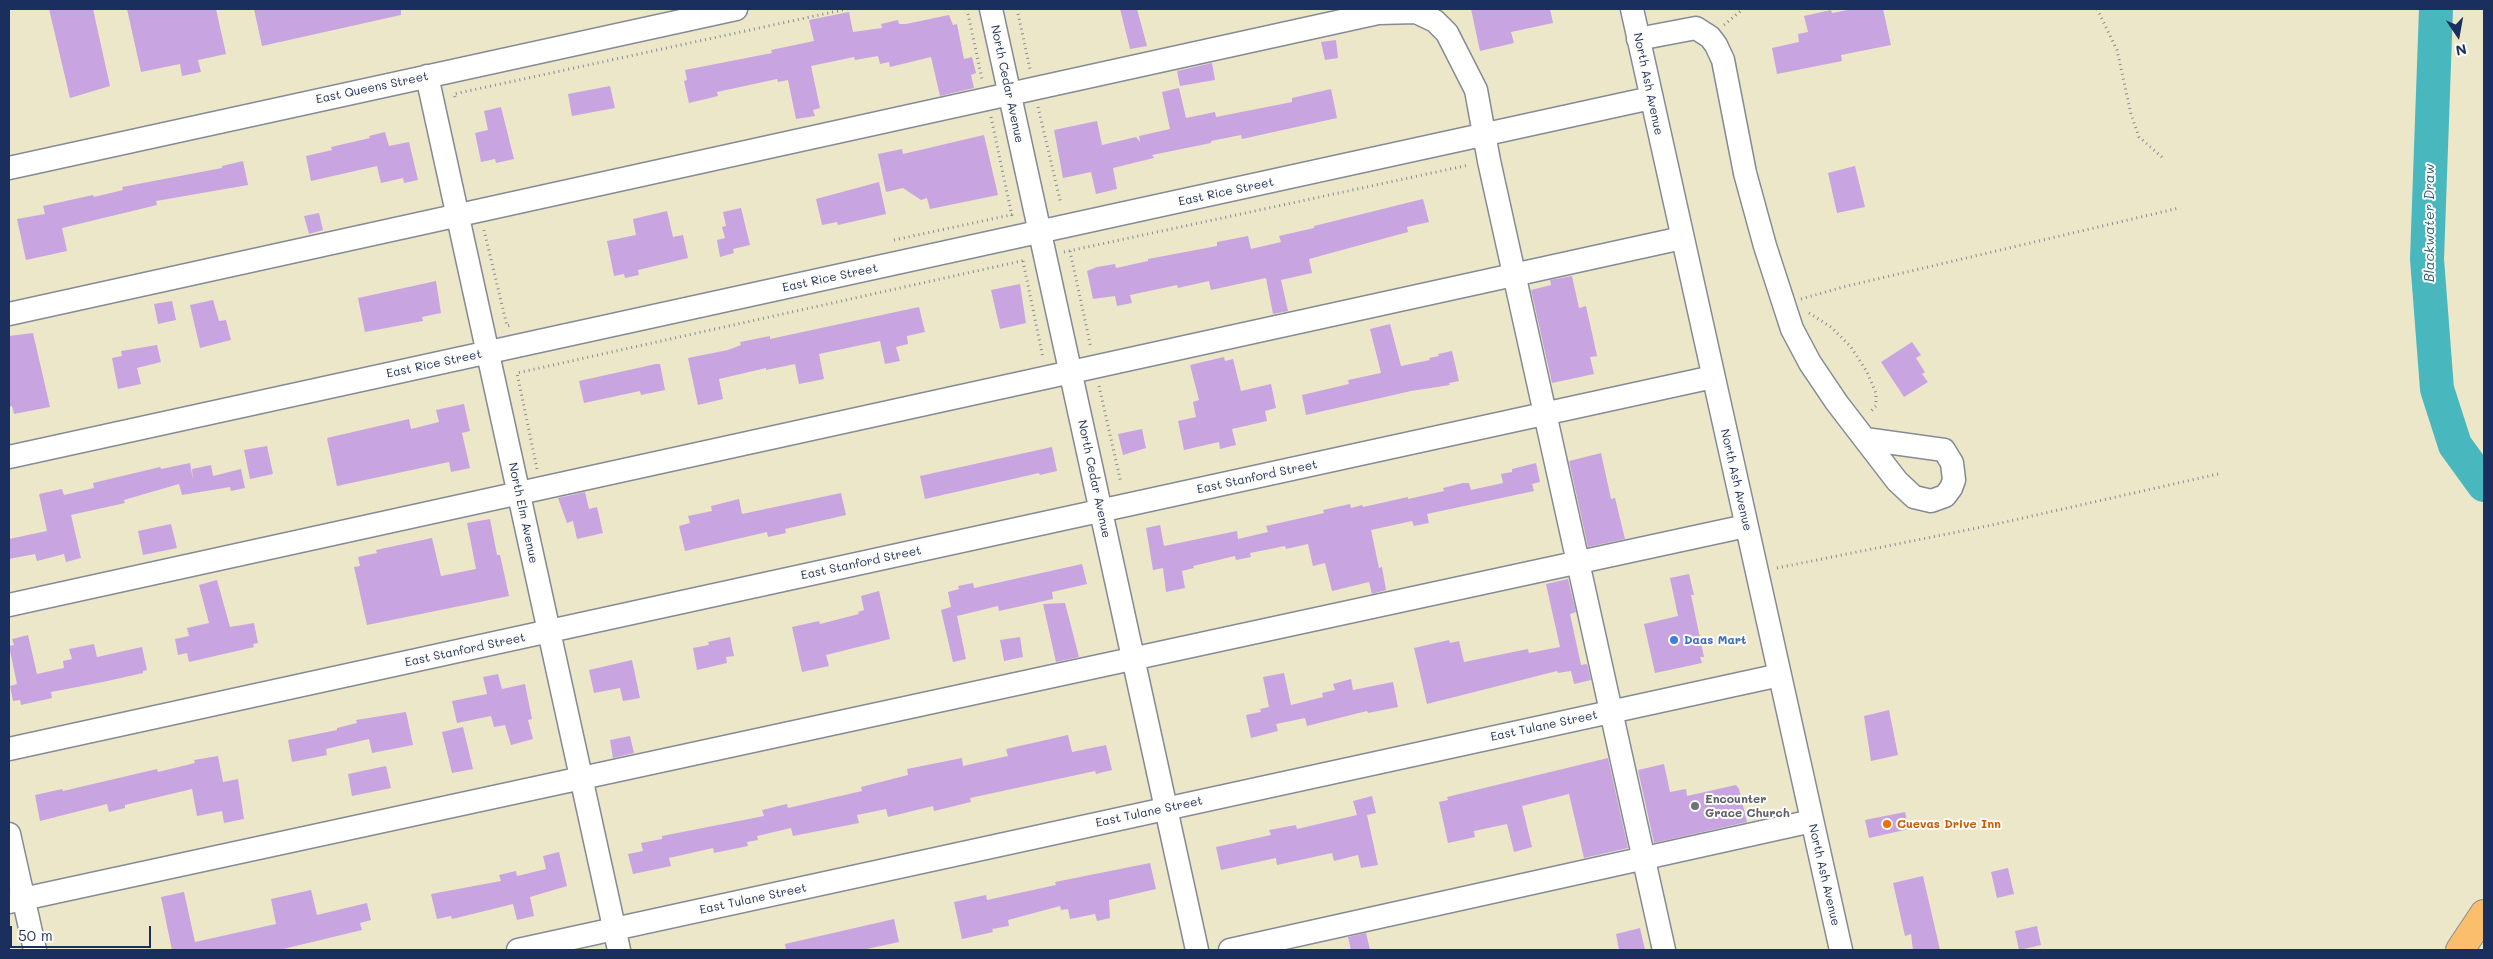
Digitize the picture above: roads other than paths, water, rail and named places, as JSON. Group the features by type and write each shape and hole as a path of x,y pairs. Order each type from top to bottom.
{"main road":[{"path":"2460,950 2484,914"}],"street":[{"name":"East Queens Street","path":"9,168 736,9"},
{"name":"North Cedar Avenue","path":"991,9 1197,950"},
{"name":"North Ash Avenue","path":"1632,9 1841,950"},
{"path":"9,314 1378,13 1416,12 1435,20 1451,40 1476,90 1489,161 1544,414 1664,950"},
{"path":"1638,39 1696,28 1710,37 1716,45 1723,60 1745,173 1785,298 1792,329 1810,363 1837,403 1865,439"},
{"name":"North Elm Avenue","path":"427,76 617,940"},
{"name":"East Rice Street","path":"9,457 1651,98"},
{"path":"9,605 1682,238"},
{"name":"East Stanford Street","path":"9,749 1713,377"},
{"path":"16,901 1746,526"},
{"name":"East Tulane Street","path":"518,950 617,940 1166,809 1780,675"},
{"path":"1230,950 1644,860 1812,821"},
{"path":"9,834 16,901 35,950"}],"waterway":[{"name":"Blackwater Draw","path":"2436,9 2427,259 2437,389 2455,445 2484,485"}],"place":[{"name":"Daas Mart","path":"1674,640"},
{"name":"Encounter Grace Church","path":"1695,806"},
{"name":"Cuevas Drive Inn","path":"1887,824"}]}
